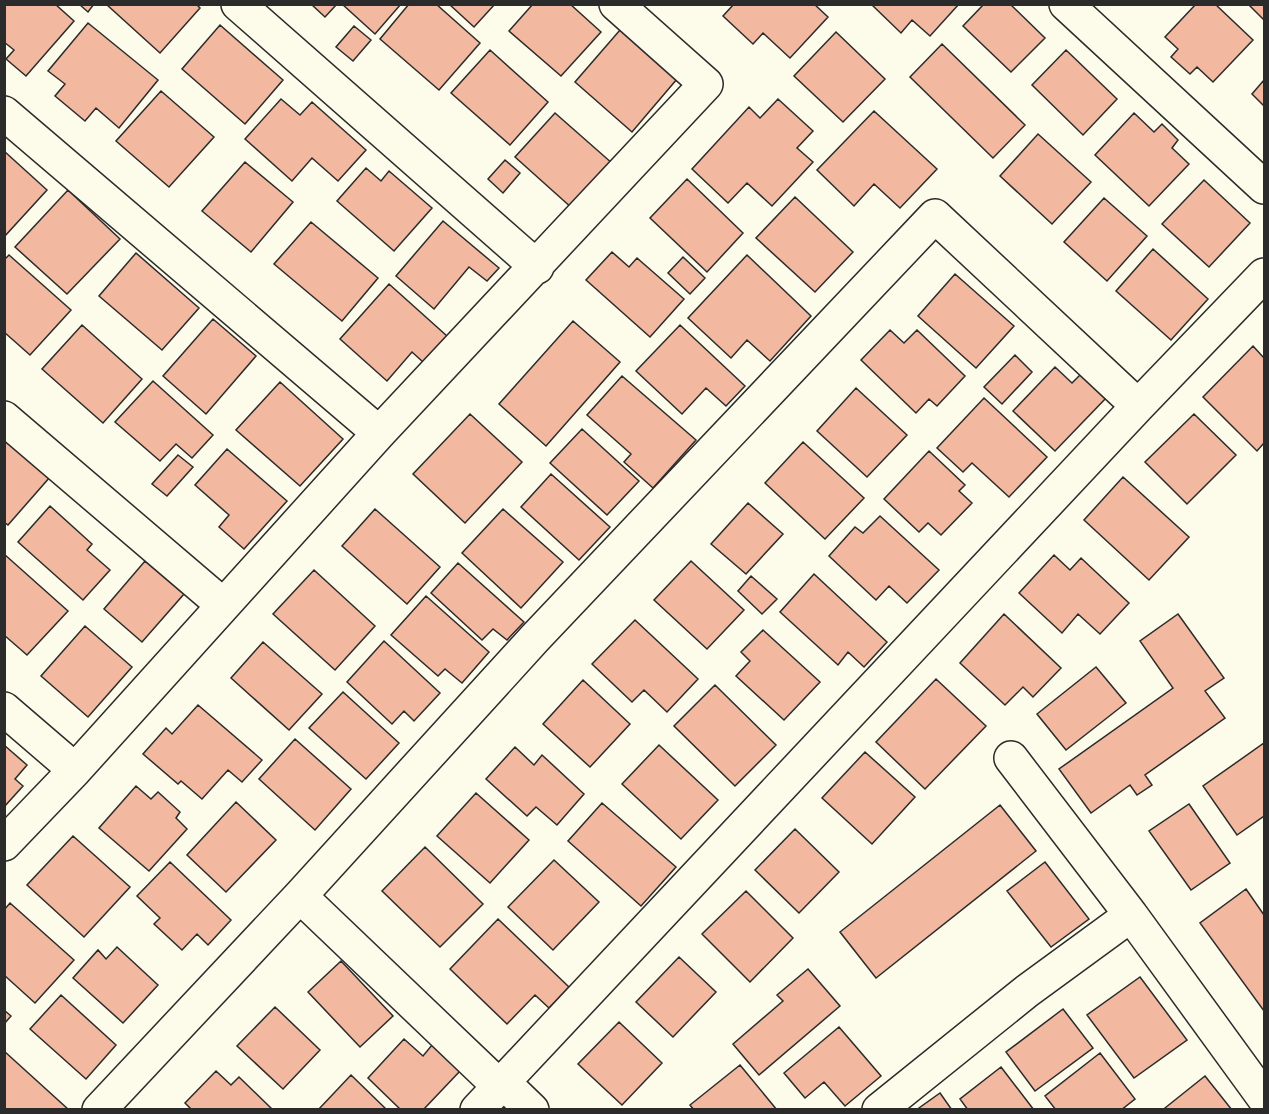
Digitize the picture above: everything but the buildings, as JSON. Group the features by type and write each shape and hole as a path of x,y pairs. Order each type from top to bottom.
{"street":[{"path":"238,4 537,267"},
{"path":"4,844 75,770 379,434 706,84 616,4"},
{"path":"1066,4 1264,187"},
{"path":"4,113 379,434"},
{"path":"99,1110 300,896 543,630 935,216 1138,406"},
{"path":"493,1093 1138,406 1259,292"},
{"path":"4,418 223,605"},
{"path":"4,709 75,770"},
{"path":"1011,758 1131,915 1264,1098"},
{"path":"300,896 493,1093 532,1110"},
{"path":"879,1110 1027,992 1131,915"}]}
